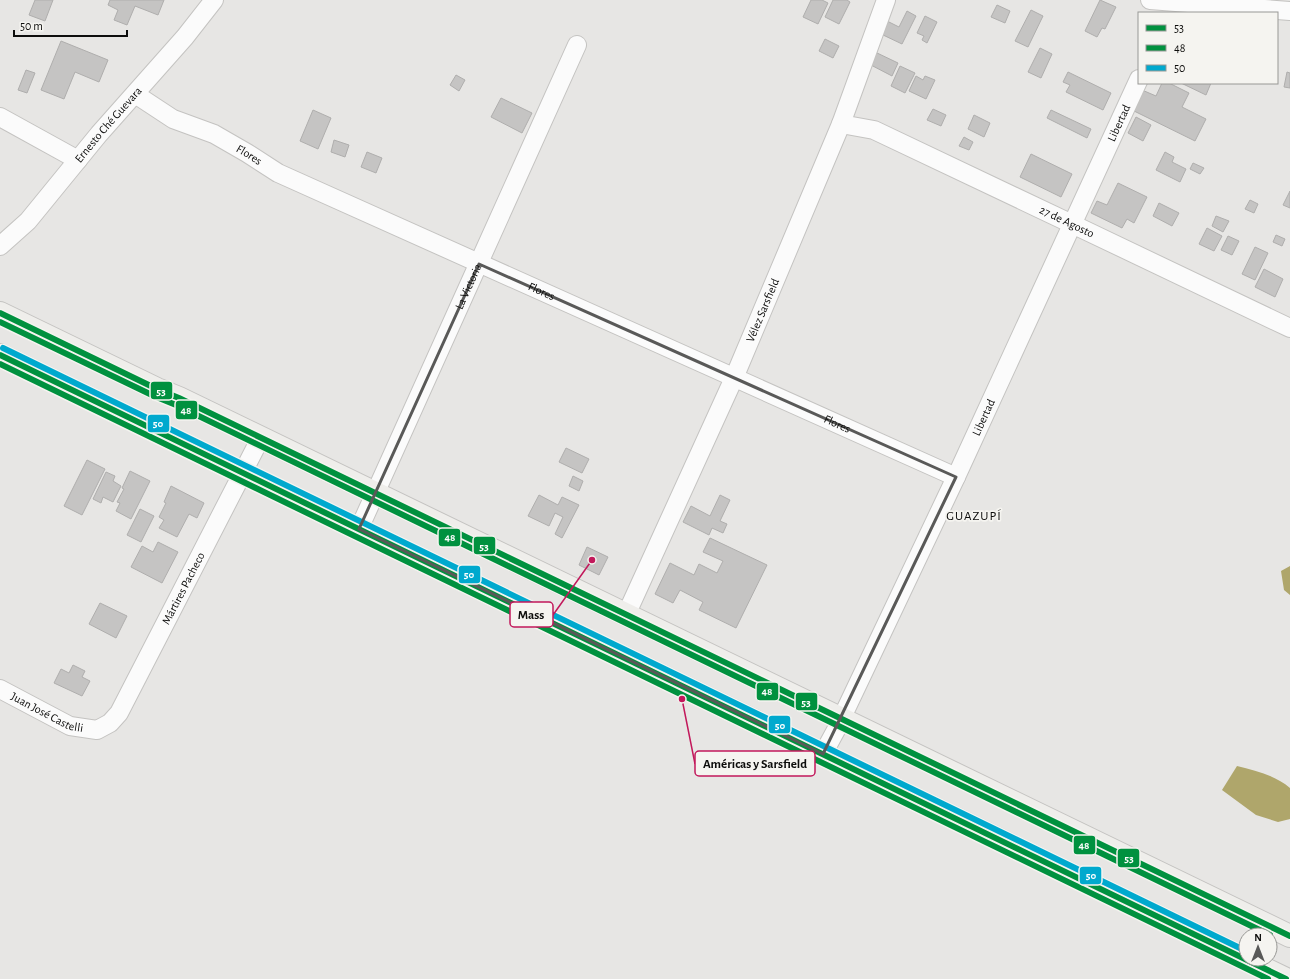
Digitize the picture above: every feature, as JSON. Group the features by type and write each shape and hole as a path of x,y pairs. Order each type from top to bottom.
{"main road":[{"path":"0,313 1290,936"},
{"path":"1,359 243,472 1286,979"}],"street":[{"name":"Ernesto Ché Guevara","path":"0,246 28,222 78,160 185,37 214,0"},
{"name":"Vélez Sarsfield","path":"626,615 734,378 841,124 886,0"},
{"path":"1150,0 1172,7 1290,11"},
{"name":"La Victoria","path":"359,529 577,45"},
{"name":"Libertad","path":"823,754 956,477 1138,81"},
{"name":"Flores","path":"135,94 173,119 214,134 278,173 956,477"},
{"path":"0,117 78,160"},
{"name":"27 de Agosto","path":"841,124 874,130 1290,328"},
{"name":"Mártires Pacheco","path":"97,730 110,723 119,713 260,439"},
{"name":"Juan José Castelli","path":"0,689 70,726 97,730"}],"highlighted area":[{"path":"479,264 956,477 823,754 359,529"}],"shaded area":[{"path":"1290,566 1290,595 1284,590 1281,571"},
{"path":"1237,766 1272,777 1290,788 1290,819 1278,822 1256,815 1222,790"}],"building":[{"path":"35,0 53,0 45,21 29,15"},
{"path":"110,0 164,0 158,15 135,6 127,25 114,20 118,10 108,5"},
{"path":"811,0 822,0 828,3 818,24 803,17"},
{"path":"833,0 847,0 850,2 839,24 825,17"},
{"path":"1100,0 1116,7 1105,29 1102,28 1097,37 1085,31"},
{"path":"997,5 1010,11 1005,23 991,17"},
{"path":"1031,10 1043,16 1028,47 1015,41"},
{"path":"907,11 916,16 902,44 881,34 887,21 899,27"},
{"path":"925,16 937,22 927,43 922,40 924,36 917,33"},
{"path":"825,39 839,46 833,58 819,51"},
{"path":"61,41 108,60 99,82 75,72 64,99 41,90"},
{"path":"1040,48 1052,54 1041,78 1028,72"},
{"path":"875,52 898,63 892,76 869,64"},
{"path":"900,66 915,73 905,93 891,86"},
{"path":"26,70 35,73 27,93 18,90"},
{"path":"1068,72 1111,93 1103,110 1066,92 1070,85 1063,82"},
{"path":"1287,72 1290,73 1290,88 1284,87"},
{"path":"456,75 465,80 459,91 450,85"},
{"path":"916,76 923,80 925,76 935,80 926,99 909,91"},
{"path":"1162,84 1171,84 1189,93 1182,107 1206,119 1195,141 1132,110 1142,90 1156,96"},
{"path":"1183,84 1211,84 1206,95"},
{"path":"501,98 532,113 522,133 491,117"},
{"path":"933,109 946,115 941,126 927,120"},
{"path":"313,110 331,118 318,149 300,141"},
{"path":"1051,110 1091,129 1087,138 1047,118"},
{"path":"974,115 990,123 984,137 968,129"},
{"path":"1136,117 1151,125 1143,141 1128,133"},
{"path":"964,137 973,142 969,150 959,146"},
{"path":"334,140 349,145 345,157 331,152"},
{"path":"367,152 382,158 376,173 361,167"},
{"path":"1165,152 1174,157 1172,162 1186,169 1180,182 1156,170"},
{"path":"1031,154 1072,174 1061,197 1020,177"},
{"path":"1193,163 1204,168 1200,174 1190,169"},
{"path":"1118,183 1147,197 1134,223 1127,219 1122,228 1091,213 1097,201 1107,205"},
{"path":"1290,191 1290,208 1283,205"},
{"path":"1250,200 1258,204 1254,213 1245,209"},
{"path":"1159,203 1179,213 1172,226 1153,216"},
{"path":"1216,216 1229,221 1223,232 1212,226"},
{"path":"1207,228 1222,236 1214,251 1199,244"},
{"path":"1276,235 1285,239 1282,246 1273,242"},
{"path":"1228,236 1239,241 1232,255 1221,250"},
{"path":"1255,247 1268,253 1255,280 1242,274"},
{"path":"1264,269 1283,279 1275,297 1255,287"},
{"path":"566,448 589,459 582,473 559,462"},
{"path":"87,460 105,469 82,515 64,506"},
{"path":"130,471 150,481 131,519 116,511 120,503 117,502 124,489 122,488"},
{"path":"106,472 115,476 113,481 121,486 113,502 103,497 101,503 93,499"},
{"path":"573,476 583,481 579,491 569,486"},
{"path":"171,486 204,503 197,518 189,514 177,537 159,528 164,520 159,517 166,503 164,502"},
{"path":"539,495 558,505 562,497 579,505 562,538 555,534 563,517 555,513 549,526 528,516"},
{"path":"720,495 730,500 720,521 727,524 723,533 712,528 709,535 683,522 691,506 710,516"},
{"path":"140,509 154,516 141,542 127,535"},
{"path":"710,538 767,565 736,628 699,610 703,602 680,590 673,603 655,594 670,563 694,575 699,564 717,573 723,561 703,552"},
{"path":"158,542 178,552 162,583 131,567 142,546 153,552"},
{"path":"587,547 608,557 599,575 579,565"},
{"path":"100,603 127,616 116,638 89,624"},
{"path":"73,665 85,671 82,677 90,681 82,696 54,683 61,669 69,673"}],"transit line":[{"name":"53","path":"0,313 157,389 179,398 1290,936"},
{"name":"48","path":"0,322 154,396 176,405 1253,927"},
{"name":"50","path":"3,348 1238,947"},
{"name":"53","path":"0,355 1286,979"},
{"name":"48","path":"0,364 1268,979"}],"place":[{"name":"Mass","path":"592,560"},
{"name":"Américas y Sarsfield","path":"682,699"}],"district":[{"name":"GUAZUPÍ","path":"974,516"}]}
